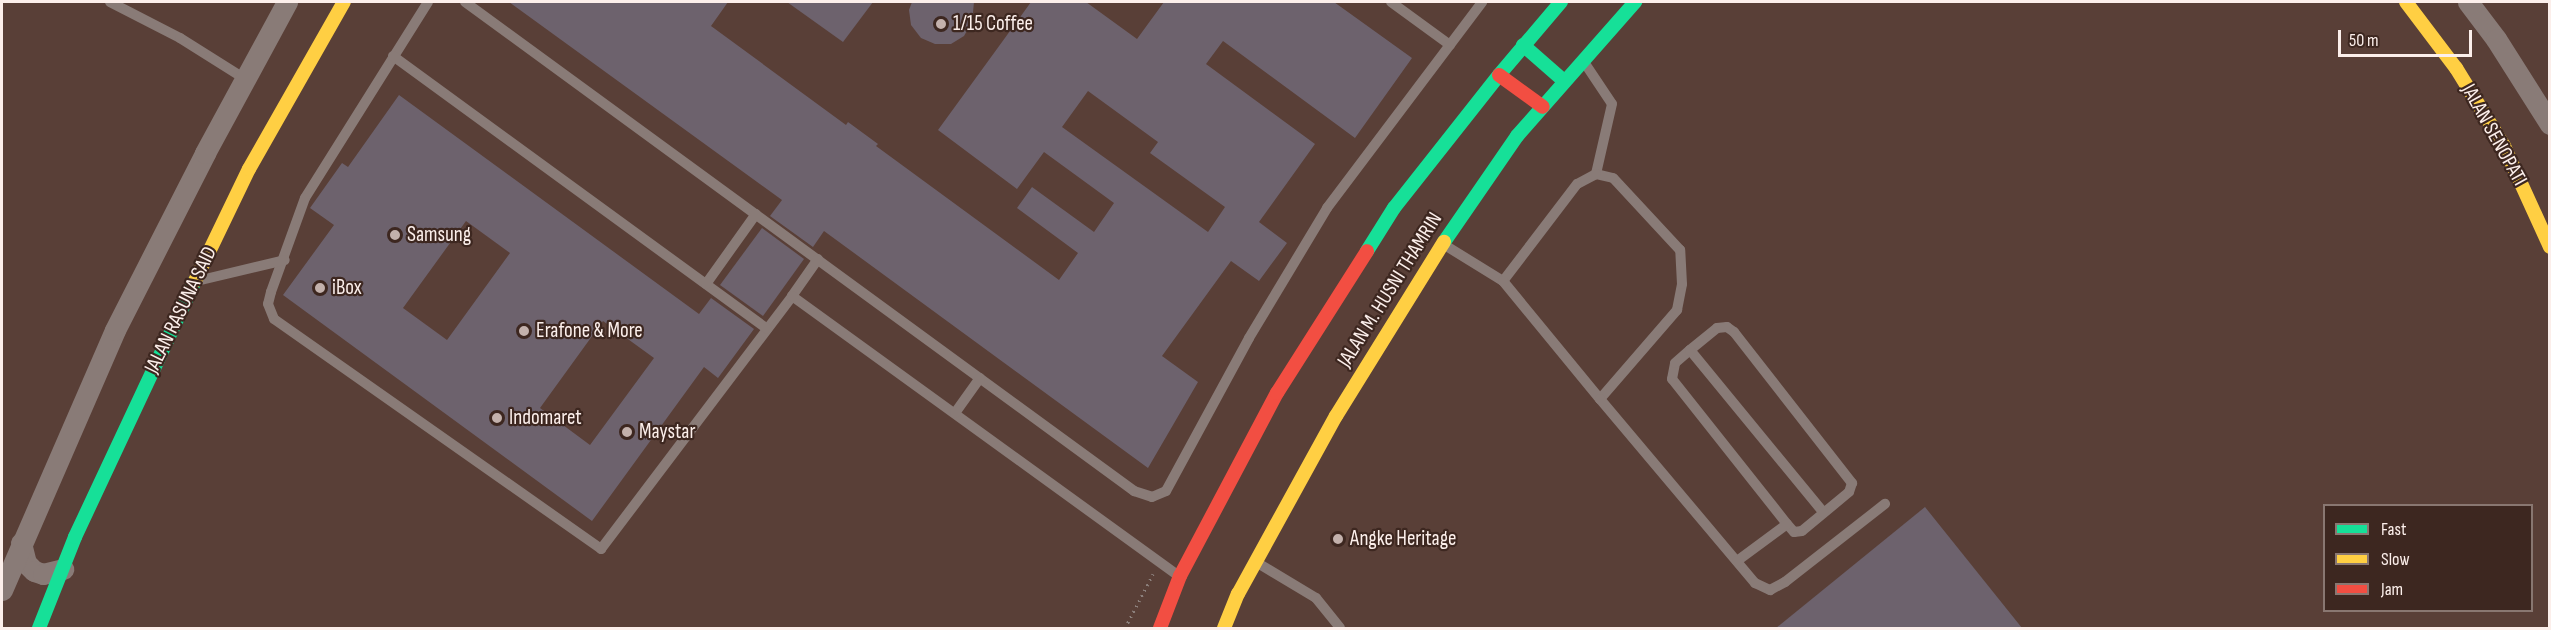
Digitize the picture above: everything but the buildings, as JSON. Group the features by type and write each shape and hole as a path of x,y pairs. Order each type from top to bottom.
{"main road":[{"name":"JALAN RASUNA SAID","path":"39,628 63,569 249,169 344,2"},
{"name":"JALAN M. HUSNI THAMRIN","path":"1160,628 1180,576 1277,393 1394,208 1523,45 1561,2"},
{"name":"JALAN M. HUSNI THAMRIN","path":"1224,628 1255,562 1335,416 1443,243 1517,136 1635,2"},
{"name":"JALAN SENOPATI","path":"2406,2 2456,68 2504,146 2544,229 2550,247"},
{"path":"1523,45 1564,81"},
{"path":"1499,75 1543,107"}],"street":[{"path":"2,590 115,330 287,2"},
{"path":"2468,2 2496,39 2550,123"},
{"path":"21,543 26,564 34,571 44,574 63,569"}],"lane":[{"path":"110,2 180,38 245,79"},
{"path":"428,2 305,198 268,304 274,319 601,549 818,259"},
{"path":"465,2 1134,491 1152,497 1166,491 1249,338 1327,208 1482,2"},
{"path":"1391,2 1450,45"},
{"path":"393,56 767,329"},
{"path":"1582,60 1612,104 1608,130 1600,146 1596,174"},
{"path":"1503,281 1577,184 1596,174 1613,178 1680,250 1682,284 1677,309 1600,399"},
{"path":"705,284 756,214"},
{"path":"1443,243 1503,281 1755,583 1770,590 1785,582 1885,504"},
{"path":"195,281 285,260"},
{"path":"792,296 1180,576"},
{"path":"1727,327 1734,332 1848,476 1852,483 1849,492 1802,531 1794,532 1672,379 1675,363 1690,350 1717,328 1727,327"},
{"path":"1690,350 1823,512"},
{"path":"955,413 980,378"},
{"path":"1737,561 1787,524"},
{"path":"1255,562 1316,598 1340,628"}],"path":[{"path":"1125,628 1159,561"}],"traffic: fast":[{"path":"1367,251 1394,208 1499,75 1561,2"},
{"path":"1444,242 1517,136 1635,2"},
{"path":"1523,45 1564,81"},
{"path":"39,628 75,537 195,281"}],"traffic: slow":[{"path":"195,281 249,169 344,2"},
{"path":"2406,2 2456,68 2504,146 2550,247"},
{"path":"1224,628 1238,594 1336,416 1444,242"}],"traffic: jam":[{"path":"1499,75 1543,107"},
{"path":"1160,628 1180,576 1277,393 1367,251"}],"place":[{"name":"1/15 Coffee","path":"941,24"},
{"name":"Samsung","path":"395,235"},
{"name":"iBox","path":"320,288"},
{"name":"Erafone & More","path":"524,331"},
{"name":"Indomaret","path":"497,418"},
{"name":"Maystar","path":"627,432"},
{"name":"Angke Heritage","path":"1338,539"}]}
